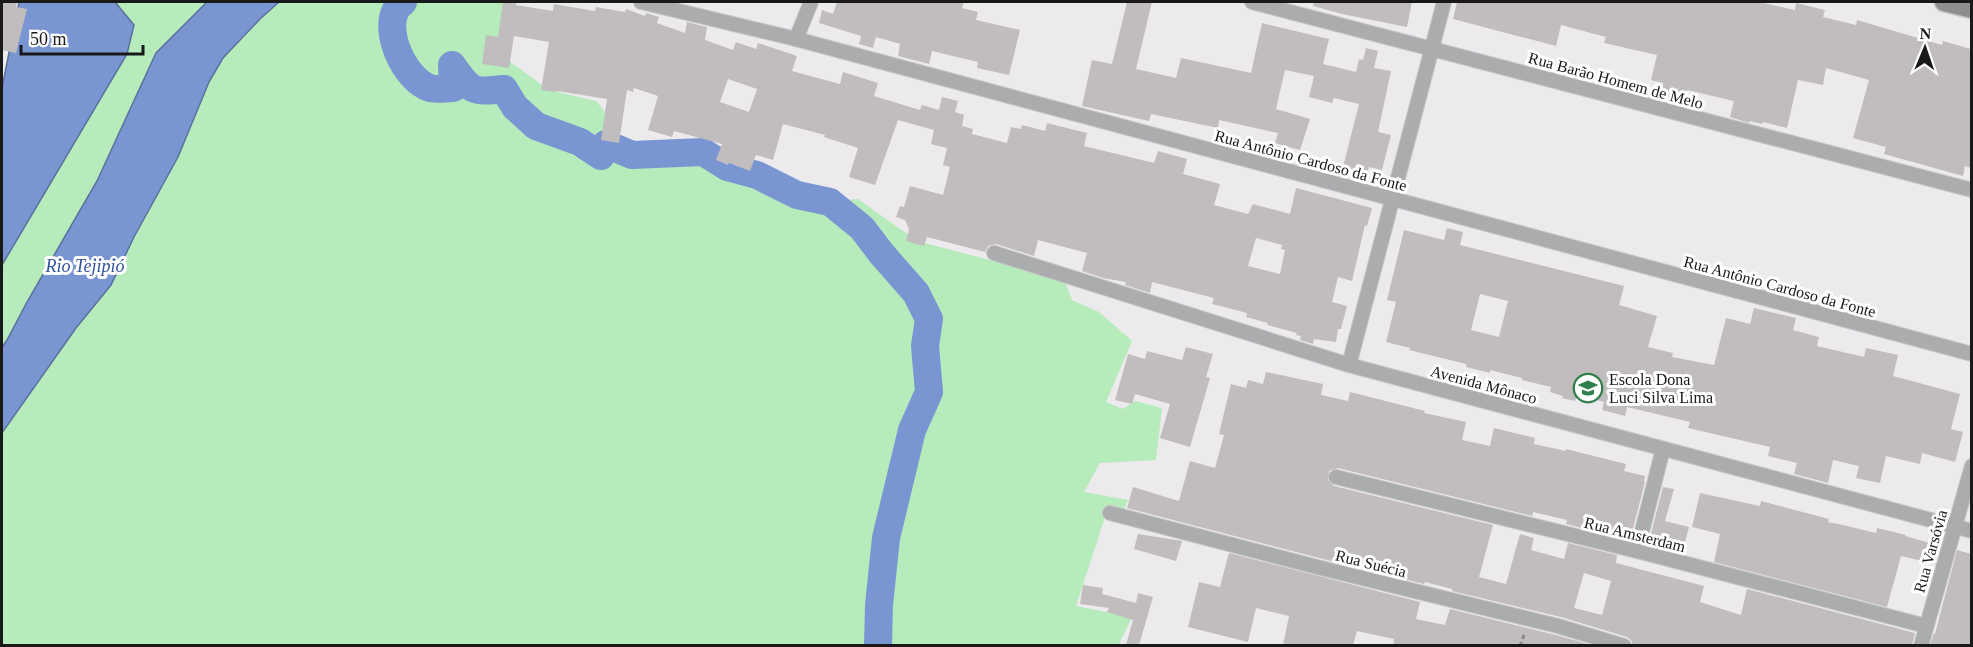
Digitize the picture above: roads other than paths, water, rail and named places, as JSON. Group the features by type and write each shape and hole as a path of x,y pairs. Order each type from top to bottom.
{"main road":[{"path":"1944,2 1971,9"}],"street":[{"name":"Rua Antônio Cardoso da Fonte","path":"641,2 796,39 1971,354"},
{"path":"796,39 811,2"},
{"name":"Rua Barão Homem de Melo","path":"1252,2 1971,190"},
{"path":"1349,365 1444,2"},
{"name":"Avenida Mônaco","path":"993,253 1349,365 1971,531"},
{"path":"1636,550 1663,449"},
{"name":"Rua Varsóvia","path":"1921,645 1971,466"},
{"name":"Rua Amsterdam","path":"1336,477 1636,550 1926,626"},
{"name":"Rua Suécia","path":"1110,513 1558,626 1624,645"}],"water":[{"path":"19,2 115,2 134,25 127,54 2,265 2,88"},
{"name":"Rio Tejipió","path":"207,2 279,2 223,58 209,82 178,157 134,237 111,285 76,328 2,433 2,347 97,181 156,53"}],"waterway":[{"path":"403,2 397,7 393,18 394,41 405,65 421,83 432,89 453,88 452,65 468,85 485,91 504,89 515,107 536,126 580,142 601,156 606,144 632,155 703,152 727,167 757,175 797,195 830,202 862,228 916,293 929,319 925,346 929,392 912,430 886,538 879,605 878,646"}],"place":[{"name":"Escola Dona Luci Silva Lima","path":"1588,388"}]}
